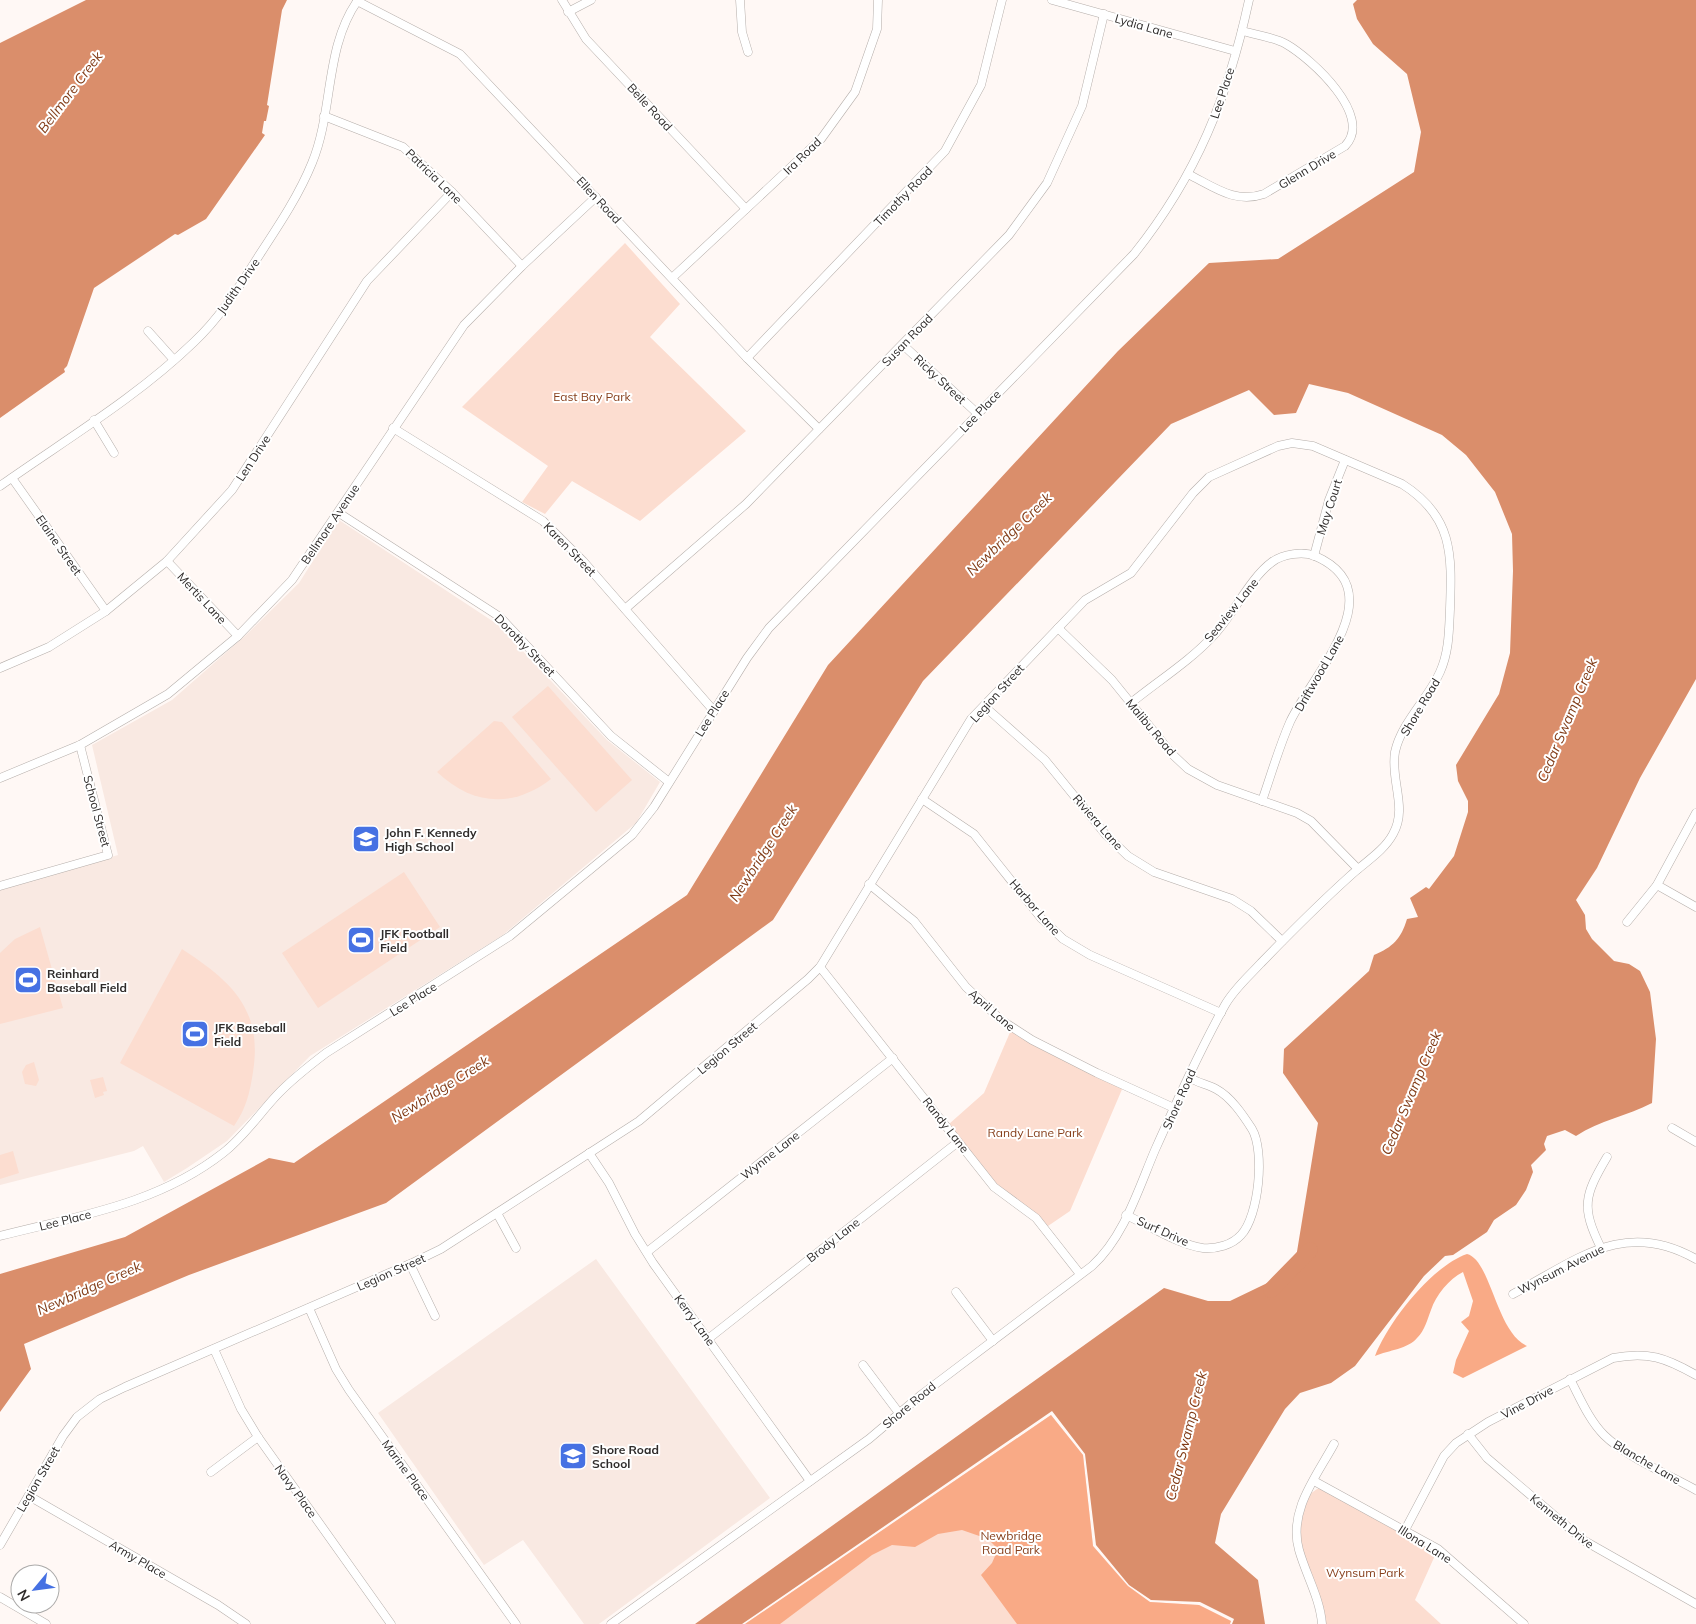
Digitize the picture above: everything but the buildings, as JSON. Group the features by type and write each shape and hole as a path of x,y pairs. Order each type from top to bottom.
{"street":[{"name":"Belle Road","path":"562,0 586,39 746,208"},
{"path":"568,12 590,0"},
{"path":"740,0 742,32 748,52"},
{"name":"Ira Road","path":"672,278 821,139 855,92 877,29 878,0"},
{"name":"Timothy Road","path":"747,358 945,152 981,85 1002,0"},
{"name":"Lydia Lane","path":"1052,0 1235,51"},
{"name":"Lee Place","path":"0,1236 123,1205 161,1192 189,1176 223,1153 243,1135 299,1074 326,1053 510,936 591,870 642,823 747,658 769,628 1134,254 1174,200 1203,147 1218,110 1242,31 1249,0"},
{"name":"Ellen Road","path":"357,1 460,54 747,358 819,429"},
{"name":"Judith Drive","path":"0,486 94,420 174,360 208,328 229,301 278,227 303,183 313,160 324,116 337,41 357,1"},
{"name":"Susan Road","path":"625,609 746,504 1009,235 1047,183 1082,106 1104,14"},
{"name":"Glenn Drive","path":"1188,174 1234,197 1252,199 1264,194 1345,146 1352,136 1353,120 1344,101 1328,79 1311,62 1281,42 1242,31"},
{"name":"Patricia Lane","path":"324,116 404,146 452,192 522,266"},
{"name":"Len Drive","path":"0,668 49,647 106,612 167,561 232,490 366,282 452,192"},
{"name":"Bellmore Avenue","path":"0,778 80,745 168,694 238,636 292,580 339,514 393,428 464,325 522,266 596,197"},
{"path":"148,330 174,360"},
{"name":"Ricky Street","path":"903,344 978,414"},
{"path":"94,420 114,453"},
{"name":"Karen Street","path":"393,428 543,521 583,561 714,711"},
{"name":"Legion Street","path":"0,1545 63,1436 88,1406 125,1387 441,1249 639,1121 784,1000 820,967 971,719 1086,600 1130,572 1193,493 1216,472 1278,446 1292,443 1313,446 1345,460"},
{"name":"May Court","path":"1314,556 1329,500 1345,460"},
{"name":"Shore Road","path":"611,1624 869,1439 899,1413 1100,1258 1109,1247 1131,1209 1174,1108 1225,1004 1303,918 1385,845 1397,824 1400,812 1394,771 1395,752 1404,730 1439,675 1446,659 1452,568 1446,533 1438,517 1426,503 1402,484 1345,460"},
{"name":"Elaine Street","path":"12,478 106,612"},
{"name":"Dorothy Street","path":"339,514 500,617 611,736 669,782"},
{"name":"Seaview Lane","path":"1131,703 1214,636 1272,562 1288,555 1314,556"},
{"name":"Driftwood Lane","path":"1262,801 1290,723 1340,639 1347,621 1350,603 1346,584 1337,570 1314,556"},
{"name":"Mertis Lane","path":"167,561 238,636"},
{"name":"Malibu Road","path":"1058,628 1112,680 1172,754 1188,769 1217,785 1297,813 1311,821 1358,869"},
{"name":"Riviera Lane","path":"984,706 1045,760 1106,835 1128,856 1154,872 1232,899 1251,911 1282,941"},
{"name":"School Street","path":"0,886 108,855 80,745"},
{"name":"Harbor Lane","path":"922,799 974,834 1041,918 1063,939 1090,955 1222,1013"},
{"path":"1626,922 1657,885 1696,813"},
{"name":"April Lane","path":"869,884 914,921 966,987 1001,1020 1032,1040 1097,1073 1174,1108"},
{"path":"1657,885 1696,907"},
{"name":"Randy Lane","path":"820,967 994,1186 1040,1222 1080,1274"},
{"name":"Wynne Lane","path":"647,1252 893,1058"},
{"name":"Surf Drive","path":"1126,1215 1186,1243 1202,1248 1226,1245 1235,1241 1247,1227 1254,1205 1259,1171 1257,1141 1252,1129 1229,1099 1218,1090 1189,1077"},
{"path":"1672,1128 1696,1142"},
{"name":"Brody Lane","path":"708,1338 958,1142"},
{"name":"Kerry Lane","path":"590,1153 647,1252 810,1481"},
{"path":"1602,1248 1589,1224 1588,1204 1591,1188 1607,1157"},
{"path":"497,1213 516,1248"},
{"name":"Wynsum Avenue","path":"1513,1294 1602,1248 1627,1241 1647,1240 1666,1244 1696,1259"},
{"path":"410,1264 435,1316"},
{"path":"956,1292 993,1341"},
{"name":"Marine Place","path":"309,1308 336,1370 349,1390 516,1624"},
{"name":"Navy Place","path":"214,1349 241,1409 258,1437 391,1624"},
{"name":"Vine Drive","path":"1405,1530 1444,1456 1456,1443 1468,1434 1570,1379 1613,1358 1632,1354 1649,1355 1669,1360 1696,1375"},
{"path":"863,1365 899,1413"},
{"name":"Blanche Lane","path":"1570,1379 1593,1421 1604,1436 1623,1449 1696,1490"},
{"name":"Kenneth Drive","path":"1468,1434 1488,1458 1583,1540 1696,1604"},
{"path":"211,1472 258,1437"},
{"path":"1322,1624 1315,1593 1299,1550 1295,1526 1299,1509 1334,1444"},
{"name":"Illona Lane","path":"1314,1481 1438,1549 1524,1624"},
{"name":"Army Place","path":"29,1496 218,1605 246,1624"},
{"path":"0,1597 46,1624"}],"shaded area":[{"name":"John F. Kennedy High School","path":"339,520 497,624 607,740 660,782 636,823 503,935 310,1056 227,1141 187,1168 164,1182 143,1146 134,1151 0,1185 0,890 118,855 92,745 172,700 246,635 299,583"},
{"name":"Shore Road School","path":"596,1259 770,1498 599,1624 584,1624 523,1540 484,1565 378,1413"}],"green space":[{"name":"East Bay Park","path":"625,243 680,304 650,337 746,431 640,521 572,481 545,514 522,502 548,466 462,407"},
{"path":"548,686 632,780 596,812 512,717"},
{"path":"494,721 502,722 551,779 536,789 522,795 507,799 493,799 478,797 464,791 450,783 437,772"},
{"name":"JFK Football Field","path":"404,872 440,927 318,1008 282,953"},
{"name":"Reinhard Baseball Field","path":"40,927 63,1008 0,1024 0,953 15,939"},
{"name":"JFK Baseball Field","path":"182,949 229,985 240,999 248,1014 253,1031 255,1050 253,1072 247,1100 234,1126 120,1063"},
{"name":"Randy Lane Park","path":"1011,1030 1123,1087 1070,1211 1048,1226 1037,1214 995,1184 949,1124 984,1093"},
{"path":"34,1062 39,1080 36,1086 25,1084 22,1072 26,1065"},
{"path":"103,1077 107,1091 103,1092 104,1095 95,1098 90,1080"},
{"path":"13,1151 19,1173 0,1179 0,1155"},
{"path":"1467,1254 1475,1259 1482,1269 1508,1327 1527,1346 1463,1378 1453,1373 1456,1360 1469,1331 1461,1322 1469,1316 1473,1301 1463,1272 1448,1283 1440,1293 1433,1304 1424,1328 1413,1342 1375,1356 1390,1327 1413,1297 1440,1270"},
{"name":"Newbridge Road Park","path":"1051,1415 1083,1455 1093,1546 1127,1587 1150,1602 1199,1605 1231,1621 1229,1624 745,1624"},
{"name":"Newbridge Road Park","path":"1051,1415 1083,1455 1093,1546 1128,1586 1150,1602 1199,1605 1231,1621 1230,1624 1017,1624 981,1575 992,1563 998,1549 988,1539 962,1530 938,1534 915,1547 892,1545 872,1555 780,1624 745,1624"},
{"name":"Wynsum Park","path":"1322,1487 1437,1551 1415,1600 1441,1624 1322,1624 1306,1571 1299,1529 1301,1511 1308,1496"}],"water":[{"name":"Bellmore Creek","path":"86,0 287,0 282,10 267,105 269,106 262,133 265,135 206,219 178,235 175,234 94,288 67,366 64,369 65,372 0,418 0,43"},
{"name":"Newbridge Creek","path":"1357,0 1696,0 1696,679 1640,778 1597,868 1576,900 1585,915 1586,929 1592,939 1614,961 1629,964 1640,971 1650,992 1656,1039 1652,1103 1594,1126 1576,1136 1565,1130 1547,1136 1544,1144 1546,1150 1531,1165 1533,1172 1526,1190 1516,1205 1494,1220 1487,1232 1453,1255 1445,1256 1424,1276 1355,1366 1331,1383 1300,1393 1285,1409 1221,1514 1215,1543 1258,1580 1265,1624 1232,1624 1234,1619 1200,1602 1151,1600 1129,1585 1096,1545 1085,1454 1052,1411 742,1624 695,1624 1164,1288 1208,1301 1230,1301 1294,1270 1318,1123 1283,1073 1284,1049 1369,971 1374,955 1395,942 1402,932 1407,919 1418,917 1410,898 1426,887 1429,889 1454,856 1468,812 1468,801 1458,781 1456,765 1499,694 1510,653 1513,571 1512,534 1495,492 1466,455 1442,435 1348,393 1309,384 1296,413 1274,415 1249,390 1171,424 923,681 773,920 386,1203 189,1275 24,1344 31,1369 0,1412 0,1274 125,1237 269,1158 294,1163 687,895 828,665 1118,351 1209,263 1278,259 1414,172 1421,132 1407,74 1373,44 1357,19 1353,4"}],"waterway":[{"name":"Cedar Swamp Creek","path":"1271,1290 1310,1250"}],"place":[{"name":"John F. Kennedy High School","path":"366,839"},
{"name":"JFK Football Field","path":"361,940"},
{"name":"Reinhard Baseball Field","path":"28,980"},
{"name":"JFK Baseball Field","path":"195,1034"},
{"name":"Shore Road School","path":"573,1456"}]}
